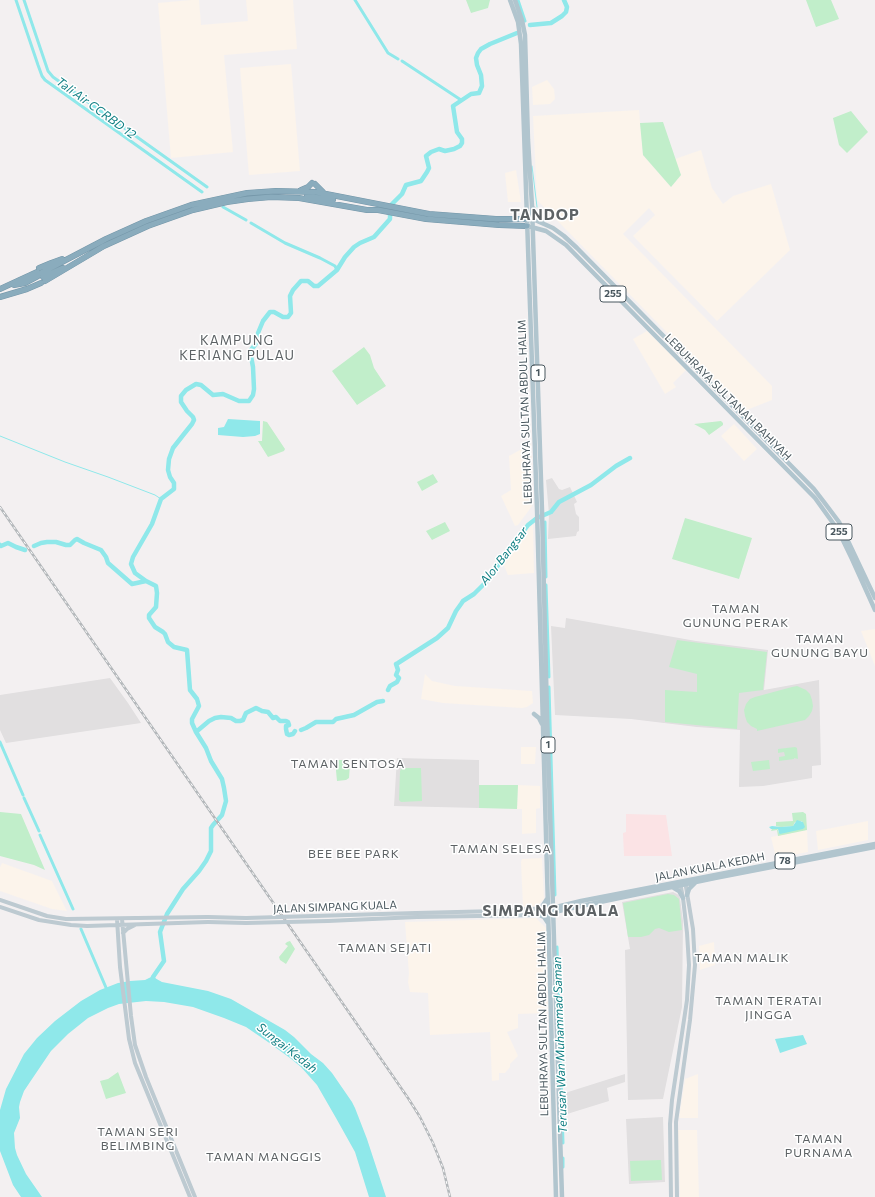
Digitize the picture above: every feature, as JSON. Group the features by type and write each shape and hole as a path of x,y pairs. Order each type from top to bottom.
{"highway":[{"path":"298,191 314,183 326,193"},
{"path":"0,297 28,289 40,276 74,256 106,239 146,221 185,207 247,193 298,191 326,193 437,220 530,226"},
{"path":"2,288 77,262 104,246 148,226 197,209 236,201 271,197 299,198 367,210 384,208"},
{"path":"396,211 496,219 530,220"},
{"path":"74,256 77,262"}],"main road":[{"name":"1","path":"510,0 517,18 520,37 530,226"},
{"name":"1","path":"515,0 523,26 526,46 528,140 532,206 530,220"},
{"path":"532,206 543,223"},
{"name":"LEBUHRAYA SULTANAH BAHIYAH","path":"530,220 543,223 559,232 577,248 814,489 844,531 875,598"},
{"name":"LEBUHRAYA SULTANAH BAHIYAH","path":"530,226 550,233 566,245 815,498 835,526 875,610"},
{"name":"LEBUHRAYA SULTAN ABDUL HALIM","path":"530,226 533,236 540,510 543,726 551,911 549,925 556,1197"},
{"name":"LEBUHRAYA SULTAN ABDUL HALIM","path":"530,226 540,510"},
{"path":"533,236 536,231 543,230"},
{"path":"679,352 688,355 690,363"},
{"path":"772,455 776,451"},
{"path":"777,460 781,456"},
{"name":"LEBUHRAYA SULTAN ABDUL HALIM","path":"540,527 550,898"},
{"path":"534,714 541,721 543,726"},
{"name":"JALAN KUALA KEDAH","path":"695,881 875,844"},
{"name":"JALAN KUALA KEDAH","path":"551,911 564,905 645,889 715,878 875,847"},
{"path":"645,889 651,885 684,878 695,881 685,896"},
{"path":"671,1197 670,1134 673,1093 687,1000 689,965 683,883"},
{"name":"JALAN KUALA KEDAH","path":"551,911 671,888 683,883"},
{"path":"671,888 679,891 685,896 693,929 695,965 690,1020 676,1122 677,1197"},
{"path":"549,925 547,920 540,912 550,898 564,905"},
{"name":"JALAN SIMPANG KUALA","path":"0,900 47,916 62,919 160,921 208,920 246,923 328,921 416,915 551,911"},
{"name":"JALAN SIMPANG KUALA","path":"0,907 39,920 64,925 120,925 160,921"},
{"path":"554,920 562,910"},
{"name":"LEBUHRAYA SULTAN ABDUL HALIM","path":"551,911 554,920 562,1197"},
{"path":"119,919 120,967 131,1048 148,1097 190,1197"},
{"path":"120,934 137,924"},
{"path":"111,925 120,934 126,968 133,1034 138,1053 153,1095 195,1197"},
{"path":"673,1093 679,1094"},
{"path":"148,1097 153,1095"}],"shaded area":[{"path":"199,0 201,25 248,21 246,0 293,0 297,49 224,55 233,152 171,158 158,3"},
{"path":"291,64 300,171 249,175 240,68"},
{"path":"547,80 554,89 555,99 550,104 533,105 532,87"},
{"path":"639,110 643,155 671,187 681,175 675,159 701,150 712,188 723,204 733,196 771,184 790,250 717,321 633,236 655,215 649,208 623,234 772,386 772,400 744,411 537,200 533,116"},
{"path":"516,170 521,202 508,202 505,173"},
{"path":"647,331 686,370 673,383 676,387 665,394 633,339"},
{"path":"734,424 757,449 744,461 721,436"},
{"path":"531,444 532,506 518,525 515,526 501,496 511,490 509,456"},
{"path":"552,478 559,489 562,490 570,487 577,502 574,504 576,514 579,517 579,531 577,532 576,536 548,539 549,514 546,480"},
{"path":"533,524 534,573 508,575 502,561"},
{"path":"566,618 696,641 768,650 764,690 819,680 821,765 812,766 812,778 763,786 739,787 740,730 697,727 631,719 555,715 551,626 565,628"},
{"path":"875,629 875,666 861,631"},
{"path":"425,674 432,681 455,686 532,691 533,703 522,708 443,703 421,699"},
{"path":"110,678 141,723 6,743 0,730 0,695"},
{"path":"521,747 536,747 535,764 521,764"},
{"path":"397,758 479,760 479,808 394,806"},
{"path":"518,785 540,786 540,808 536,809 536,833 522,834 522,809 517,809"},
{"path":"626,814 666,815 672,856 624,856 623,833 626,832"},
{"path":"868,821 868,840 818,850 816,831"},
{"path":"807,830 808,852 776,858 771,837"},
{"path":"542,858 544,899 537,906 523,907 522,859"},
{"path":"2,863 52,881 67,911 52,909 0,891 0,867"},
{"path":"673,892 679,895 683,921 682,1007 663,1099 628,1100 625,950 630,949 622,902"},
{"path":"536,918 546,928 548,1013 518,1014 518,1028 507,1032 518,1056 510,1064 510,1067 505,1073 499,1073 499,1080 492,1081 490,1032 430,1035 428,993 410,992 408,982 409,974 405,922"},
{"path":"714,942 715,965 700,970 699,946"},
{"path":"625,1074 625,1082 607,1088 609,1101 567,1114 565,1093"},
{"path":"698,1074 698,1118 679,1118 685,1079"},
{"path":"663,1117 665,1182 629,1184 626,1119"},
{"path":"678,1130 697,1130 699,1197 680,1197"}],"green space":[{"path":"466,0 490,0 488,8 471,13"},
{"path":"806,0 831,0 839,19 816,27"},
{"path":"851,111 868,132 847,153 839,145 833,118"},
{"path":"663,122 681,175 671,187 643,155 640,123"},
{"path":"364,347 370,355 374,368 386,386 357,405 332,371"},
{"path":"263,421 267,422 285,449 284,451 268,457 258,441 262,441"},
{"path":"721,421 723,425 709,435 705,430 694,424"},
{"path":"433,474 438,482 422,491 417,482"},
{"path":"685,518 752,538 739,579 672,559"},
{"path":"445,522 450,531 432,540 426,531"},
{"path":"677,640 767,652 763,690 739,693 737,729 665,722 665,690 697,692 697,674 669,667"},
{"path":"797,686 806,690 810,694 812,700 812,711 805,720 757,731 757,729 747,722 744,710 750,699"},
{"path":"797,748 798,759 794,758 779,761 779,757 785,756 784,752 778,753 778,749"},
{"name":"TAMAN SENTOSA","path":"335,760 344,760 350,763 349,778 346,780 337,781"},
{"path":"769,760 770,769 753,771 751,762"},
{"path":"402,768 421,768 422,801 401,802 399,800 400,771"},
{"path":"479,785 518,785 517,809 479,808"},
{"path":"0,812 21,814 45,870 34,865 0,856"},
{"path":"803,812 806,814 807,830 778,836 777,830 771,831 772,829 777,828 779,833 804,828 802,821 795,822 793,826 776,826 776,822 793,821 792,813"},
{"path":"668,894 674,895 679,899 682,930 669,932 659,928 655,929 649,935 641,937 628,937 623,903"},
{"path":"290,941 295,949 286,964 280,960 279,957 288,946 285,944"},
{"path":"118,1072 126,1093 106,1099 100,1081 108,1079"},
{"path":"661,1160 662,1180 631,1181 630,1161"}],"water":[{"path":"228,419 260,421 260,434 243,437 218,435 218,428 224,427"},
{"path":"797,820 803,822 805,827 803,829 780,834 778,829 771,829 769,827 793,826"},
{"name":"Sungai Kedah","path":"151,977 162,982 208,991 231,999 285,1030 323,1063 332,1073 355,1108 386,1197 369,1197 355,1152 336,1118 317,1085 301,1067 290,1058 246,1027 224,1018 193,1007 164,1002 146,1001 119,1004 88,1018 68,1034 51,1051 24,1091 19,1107 20,1118 14,1133 15,1148 26,1174 42,1197 21,1197 13,1185 0,1151 0,1110 6,1089 24,1054 37,1038 55,1021 81,1001 100,990 118,983 145,980"},
{"path":"803,1035 807,1044 780,1053 775,1039"}],"waterway":[{"path":"16,0 38,65 45,80 202,192"},
{"name":"Tali Air CCRBD 12","path":"24,0 48,71 53,77 207,187"},
{"path":"355,0 388,53 398,59"},
{"name":"Terusan Wan Muhammad Saman","path":"518,0 525,21"},
{"path":"530,25 551,23 562,16 566,12 567,7 564,0"},
{"path":"154,982 153,977 164,961 160,932 167,914 183,889 206,861 211,851 211,828 222,815 226,801 222,779 192,723 192,719 199,706 197,699 190,690 187,650 174,647 168,642 165,634 155,627 149,618 149,615 156,607 156,586 135,573 131,564 133,557 152,524 161,499 174,489 174,483 168,470 169,459 173,448 194,420 181,402 181,396 186,390 196,384 201,385 213,395 223,394 239,401 249,401 253,395 254,389 253,367 250,351 258,339 258,333 263,321 270,312 274,312 283,317 288,317 291,313 290,296 301,281 308,281 314,286 318,286 337,270 345,257 354,247 374,237 390,219 392,204 402,194 406,185 421,181 427,172 429,168 426,156 439,149 445,151 460,146 462,139 457,132 453,106 471,94 479,93 482,86 481,75 476,58 478,53 481,49 490,44 517,33"},
{"path":"402,61 461,100"},
{"path":"532,166 537,207"},
{"path":"223,207 246,220"},
{"path":"251,223 285,243 335,266 337,270"},
{"path":"0,436 155,495 161,499"},
{"name":"Alor Bangsar","path":"388,690 390,686 397,682 399,678 396,675 398,670 396,664 437,638 448,628 456,611 463,601 474,594 485,583 528,525 537,518 551,512 559,502 591,485 616,466 630,458"},
{"name":"Terusan Wan Muhammad Saman","path":"545,522 546,577"},
{"path":"34,546 47,542 70,545 77,539 101,550 108,563 132,584 146,581"},
{"path":"0,545 1,546 8,543 25,550"},
{"name":"Terusan Wan Muhammad Saman","path":"546,585 549,677"},
{"name":"Terusan Wan Muhammad Saman","path":"549,687 555,895"},
{"name":"Alor Bangsar","path":"301,730 316,722 333,722 336,719 354,715 377,702 383,701"},
{"name":"Alor Bangsar","path":"196,732 215,718 231,718 236,721 243,720 246,713 256,708 268,712 273,718 276,717 280,721 288,722 289,725 286,726 287,734 293,734 295,731"},
{"path":"0,742 23,795"},
{"path":"24,798 39,831"},
{"path":"40,835 73,909"},
{"path":"81,929 107,990"},
{"name":"Terusan Wan Muhammad Saman","path":"557,947 563,1143"},
{"name":"Terusan Wan Muhammad Saman","path":"563,1158 563,1167"}],"railway":[{"path":"0,507 408,1098 420,1117 433,1143 443,1168 450,1197"}],"district":[{"name":"TANDOP","path":"545,215"},
{"name":"KAMPUNG KERIANG PULAU","path":"237,348"},
{"name":"TAMAN GUNUNG PERAK","path":"736,616"},
{"name":"TAMAN GUNUNG BAYU","path":"820,646"},
{"name":"TAMAN SENTOSA","path":"348,764"},
{"name":"TAMAN SELESA","path":"501,849"},
{"name":"BEE BEE PARK","path":"354,854"},
{"name":"SIMPANG KUALA","path":"551,911"},
{"name":"TAMAN SEJATI","path":"385,948"},
{"name":"TAMAN MALIK","path":"742,958"},
{"name":"TAMAN TERATAI JINGGA","path":"769,1008"},
{"name":"TAMAN SERI BELIMBING","path":"138,1139"},
{"name":"TAMAN PURNAMA","path":"819,1146"},
{"name":"TAMAN MANGGIS","path":"264,1157"}]}
